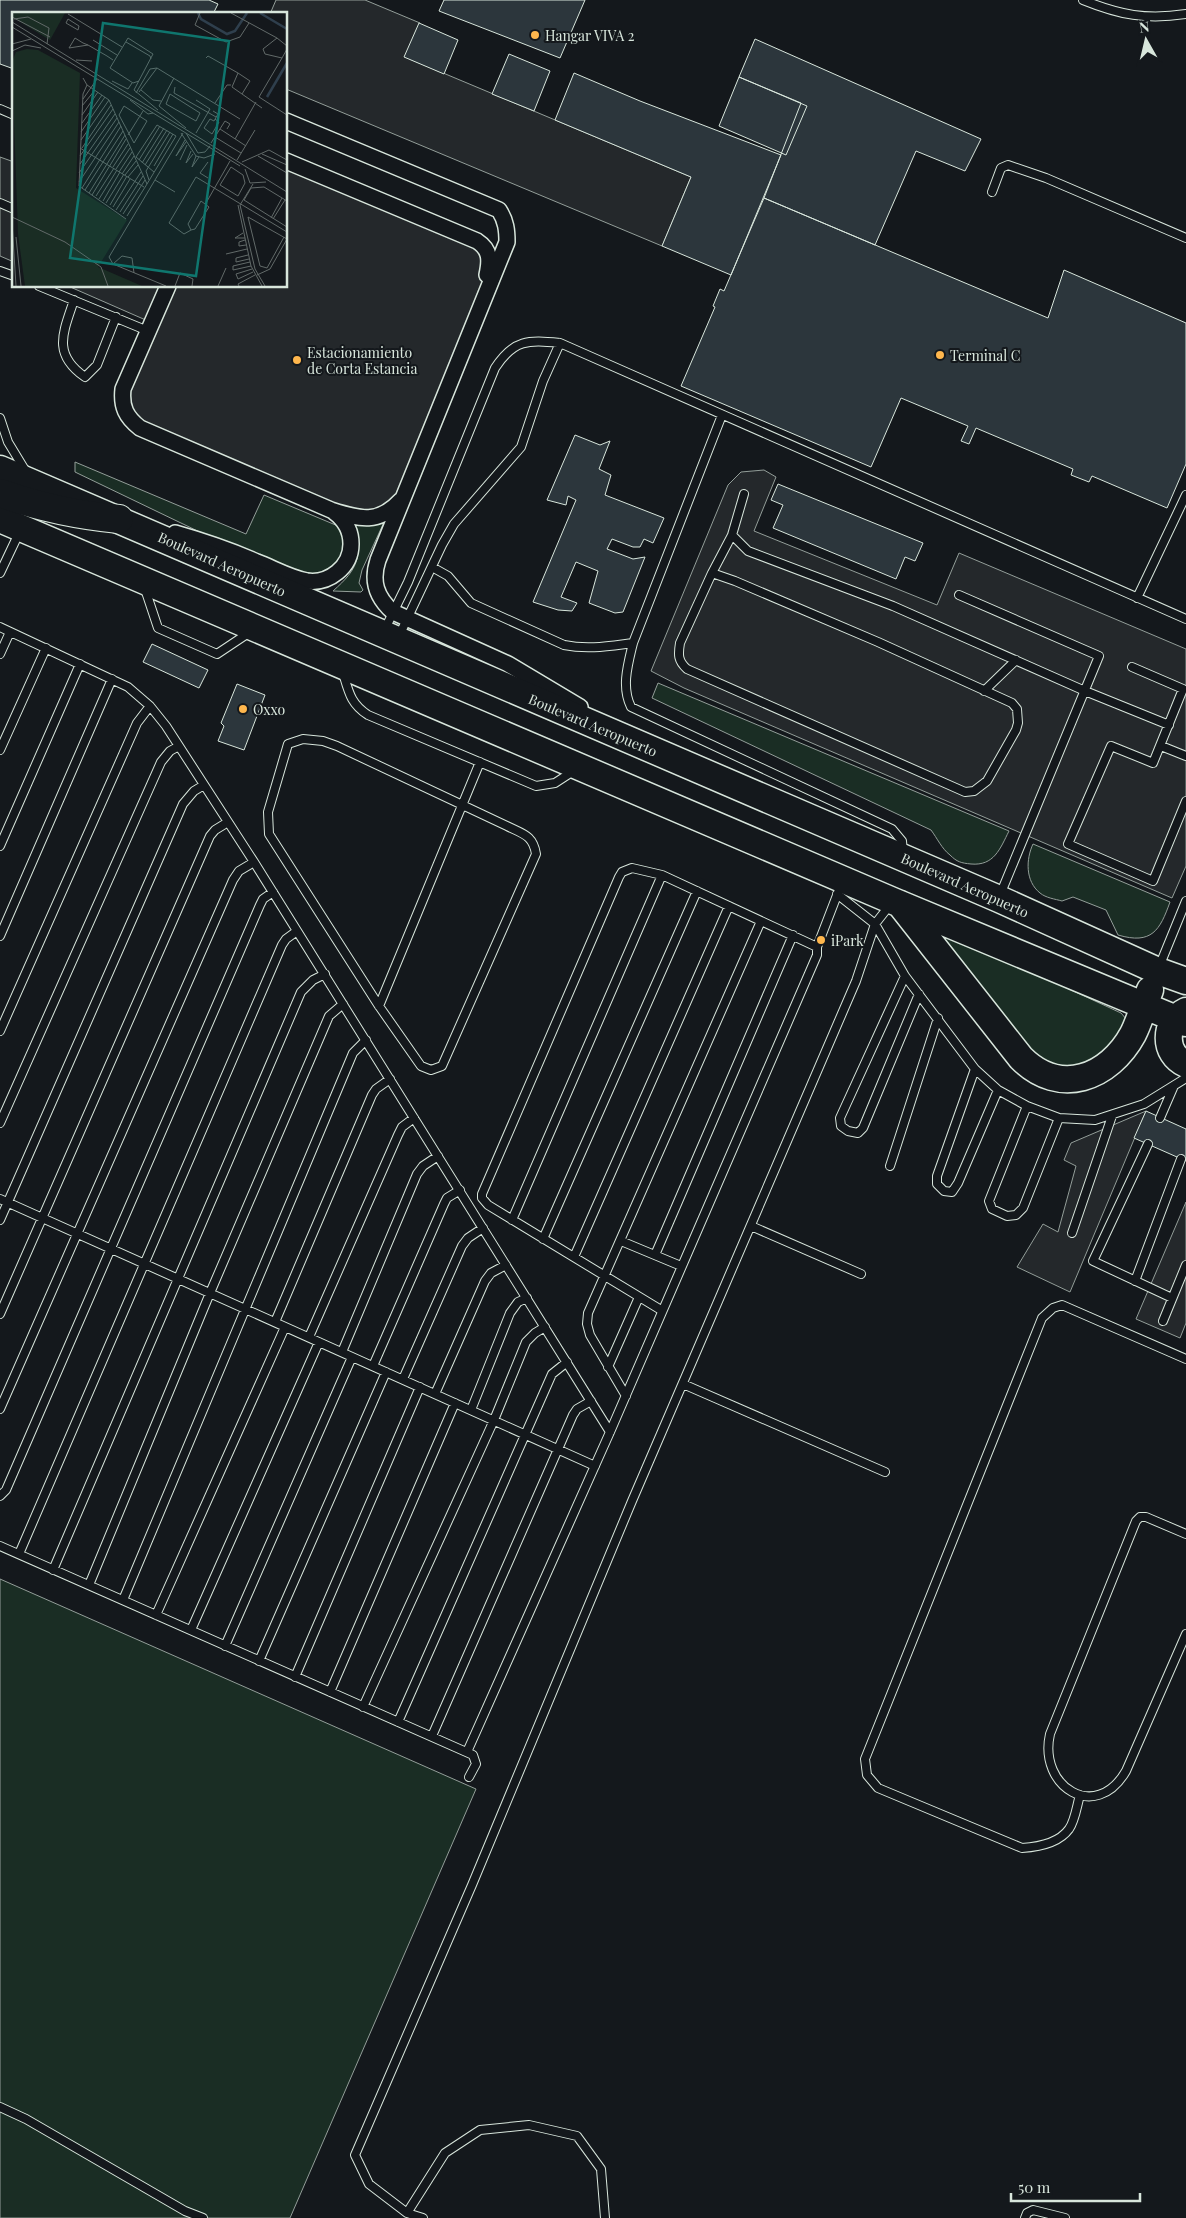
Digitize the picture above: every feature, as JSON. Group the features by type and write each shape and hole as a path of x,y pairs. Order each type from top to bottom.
{"highway":[{"name":"Boulevard Aeropuerto","path":"0,469 119,519 395,626 652,751 998,899 1186,982"},
{"path":"0,493 55,510 119,519"},
{"path":"11,524 580,766 840,886 897,902 1144,1006 1183,1017 1168,1036 1168,1043 1174,1056 1186,1064"},
{"path":"897,902 1021,1058 1038,1073 1048,1077 1070,1080 1102,1069 1126,1045 1138,1023 1158,971"}],"street":[{"path":"288,122 499,210 507,227 507,242 375,570 374,582 377,593 395,626"},
{"path":"288,162 483,245 487,250 489,264 478,311"},
{"path":"167,288 123,389 124,411 131,421 140,428 331,510 353,517 367,519 380,516 392,509 402,499 408,486"},
{"path":"119,519 211,542 298,578 318,581 336,574 344,567 350,553 351,538 348,528 343,520 331,510"}],"lane":[{"path":"1083,0 1107,10 1131,15 1159,18 1186,14"},
{"path":"0,109 12,114"},
{"path":"992,192 1001,168 1008,165 1046,178 1186,238"},
{"path":"0,203 12,208"},
{"path":"0,271 12,275"},
{"path":"43,288 148,331"},
{"path":"74,300 62,336 67,362 85,377 97,365 116,317"},
{"path":"395,626 408,582 495,368 510,349 537,341 560,343 1186,619"},
{"path":"395,626 432,567 454,524 521,447 543,381 560,343"},
{"path":"722,415 633,643 627,668 625,696 631,707 892,829 902,841 903,858"},
{"path":"0,418 16,456 35,484"},
{"path":"712,573 878,642 1012,703 1016,709 1018,723 987,781 974,791 965,792 687,670 681,664 678,654 680,643 712,573 732,535 744,494"},
{"path":"1137,598 1186,495"},
{"path":"0,573 11,524"},
{"path":"732,535 748,551 893,606 1085,691 1169,725"},
{"path":"432,567 448,576 471,603 564,645 580,648 597,648 633,643"},
{"path":"141,580 158,628 217,654 255,628"},
{"path":"959,595 1099,656 998,899"},
{"path":"0,627 112,679 128,688 150,706 179,746 298,931 610,1432"},
{"path":"0,654 10,632"},
{"path":"0,750 46,648"},
{"path":"984,691 1016,660"},
{"path":"0,846 80,664"},
{"path":"340,664 349,694 357,708 368,715 536,786 555,783 580,766"},
{"path":"1132,667 1183,689 1153,763 1111,746 1068,844 1153,880 1186,801"},
{"path":"0,936 112,679"},
{"path":"0,1031 137,723 150,706"},
{"path":"303,739 323,741 462,804 530,838 535,845 536,854 442,1066 431,1070 421,1066 379,1006 270,834 268,812 288,744 303,739"},
{"path":"0,1123 161,762 170,751 179,746"},
{"path":"1161,746 1186,756"},
{"path":"379,1006 480,762"},
{"path":"0,1220 183,804 194,791 204,785"},
{"path":"0,1314 210,836 215,830 228,822"},
{"path":"0,1409 233,880 239,871 254,862"},
{"path":"661,1310 484,1202 482,1198 483,1190 622,872 632,868 662,875 817,947"},
{"path":"512,1220 662,875"},
{"path":"467,1752 626,1396 661,1310 817,955 817,947 840,886 875,924 905,976 975,1069 998,1090 1027,1106 1059,1118 1095,1120 1144,1104 1173,1088 1186,1078"},
{"path":"543,1239 697,891"},
{"path":"0,1496 6,1490 112,1249 260,904 263,899 273,892"},
{"path":"423,2218 407,2213 369,2184 355,2155 472,1885 683,1384 856,981 875,924 897,902"},
{"path":"1158,971 1185,904"},
{"path":"574,1257 728,906"},
{"path":"626,1396 590,1334 587,1324 588,1313 761,921"},
{"path":"19,1554 282,945 286,939 298,931"},
{"path":"655,1255 793,935"},
{"path":"53,1570 301,992 313,980 324,974"},
{"path":"905,976 840,1118 841,1126 848,1131 858,1133 863,1128 919,994"},
{"path":"89,1585 210,1293 329,1016 343,1004"},
{"path":"890,1166 938,1018"},
{"path":"123,1600 244,1308 353,1053 366,1040"},
{"path":"975,1069 937,1176 937,1184 944,1191 952,1192 958,1183 998,1090"},
{"path":"275,1322 372,1095 376,1089 390,1079"},
{"path":"1160,1118 1173,1088"},
{"path":"1027,1106 989,1201 992,1209 1007,1216 1016,1216 1023,1208 1059,1118"},
{"path":"1072,1233 1112,1116"},
{"path":"309,1337 398,1135 402,1127 414,1118"},
{"path":"1148,1144 1093,1261 1172,1298"},
{"path":"342,1352 417,1174 430,1160 438,1156"},
{"path":"1135,1281 1181,1159"},
{"path":"373,1366 444,1204 447,1198 460,1190"},
{"path":"0,1199 595,1466"},
{"path":"751,1226 861,1274"},
{"path":"403,1379 462,1246 468,1238 484,1228"},
{"path":"621,1241 681,1266"},
{"path":"435,1394 485,1281 491,1273 506,1264"},
{"path":"1163,1321 1186,1264"},
{"path":"608,1367 639,1297"},
{"path":"471,1410 510,1313 518,1302 527,1298"},
{"path":"1080,1795 1069,1830 1054,1841 1035,1848 1022,1848 878,1788 867,1775 865,1759 1042,1318 1053,1308 1062,1305 1186,1359"},
{"path":"156,1615 285,1327"},
{"path":"363,1707 494,1420 526,1342 545,1327"},
{"path":"191,1630 319,1342"},
{"path":"225,1646 352,1357"},
{"path":"398,1722 552,1374 567,1362"},
{"path":"259,1661 386,1372"},
{"path":"683,1384 884,1472"},
{"path":"295,1677 420,1387"},
{"path":"432,1736 573,1415 578,1409 591,1401"},
{"path":"330,1692 455,1403"},
{"path":"1185,1530 1146,1517 1140,1517 1136,1521 1050,1734 1047,1748 1055,1777 1060,1784 1080,1795 1096,1797 1107,1793 1119,1784 1186,1634"},
{"path":"0,1546 467,1752 473,1755 476,1761 469,1777"},
{"path":"0,2107 26,2119 185,2211 203,2218"},
{"path":"407,2213 445,2153 480,2130 529,2125 577,2136 601,2169 605,2218"},
{"path":"1025,2218 1027,2213 1033,2210 1065,2218"}],"green space":[{"path":"75,462 246,534 264,495 338,526 344,535 350,553 318,581 208,536 75,472"},
{"path":"385,520 362,570 359,583 363,590 361,592 333,591 342,583 356,561 358,545 354,524"},
{"path":"658,683 1009,831 999,850 991,859 979,864 959,862 944,850 931,830 652,698"},
{"path":"1033,844 1170,902 1158,927 1153,933 1139,938 1118,935 1106,910 1073,897 1062,901 1042,895 1035,888 1029,876 1028,863"},
{"path":"928,924 1121,1013 1127,1020 1109,1045 1090,1061 1080,1065 1067,1066 1037,1060"},
{"path":"0,1579 476,1789 290,2218 0,2218"}],"shaded area":[{"path":"276,0 365,0 420,23 405,57 691,177 662,246 288,90 288,12 271,12"},
{"path":"0,157 12,161 12,261 0,256"},
{"name":"Estacionamiento de Corta Estancia","path":"288,162 477,241 489,264 408,486 367,519 140,428 123,389 167,288 288,288"},
{"path":"73,288 161,288 148,321"},
{"path":"764,470 776,477 754,531 937,605 959,553 1186,649 1186,866 1172,898 684,688 651,671 728,485 741,472"},
{"path":"1146,1111 1070,1292 1017,1267 1043,1224 1058,1232 1076,1166 1064,1160 1071,1143"},
{"path":"1186,1202 1186,1323 1180,1338 1136,1319"}],"building":[{"path":"0,0 209,0 218,4 214,12 12,12 12,68 0,64"},
{"name":"Hangar VIVA 2","path":"444,0 585,0 560,58 439,11"},
{"path":"419,23 458,40 444,74 404,57"},
{"path":"755,39 981,139 965,171 916,151 875,245 764,198 801,103 739,77"},
{"path":"509,54 550,71 534,111 492,94"},
{"path":"574,73 640,101 781,155 731,275 662,246 691,177 555,120"},
{"path":"739,77 807,106 786,155 719,126"},
{"name":"Terminal C","path":"764,198 1048,318 1064,270 1186,323 1186,464 1167,508 1092,476 1089,482 1071,475 1073,469 976,428 969,444 961,441 968,426 901,398 871,467 681,386 715,307 713,306 720,289 724,291"},
{"path":"575,435 600,445 610,441 599,469 611,475 605,495 664,518 653,543 644,539 640,547 633,547 612,539 607,549 633,559 645,557 623,612 615,613 589,603 598,571 576,562 561,597 577,603 572,611 558,610 533,602 576,500 568,496 566,505 547,500"},
{"path":"778,484 923,543 915,561 905,557 896,579 773,528 783,505 771,500"},
{"path":"152,644 208,670 199,688 143,662"},
{"name":"Oxxo","path":"237,684 265,695 244,750 218,741 224,726 221,723"},
{"path":"1146,1111 1186,1129 1186,1161 1134,1138"}],"place":[{"name":"Hangar VIVA 2","path":"535,35"},
{"name":"Terminal C","path":"940,355"},
{"name":"Estacionamiento de Corta Estancia","path":"297,360"},
{"name":"Oxxo","path":"243,709"},
{"name":"iPark","path":"821,940"}]}
